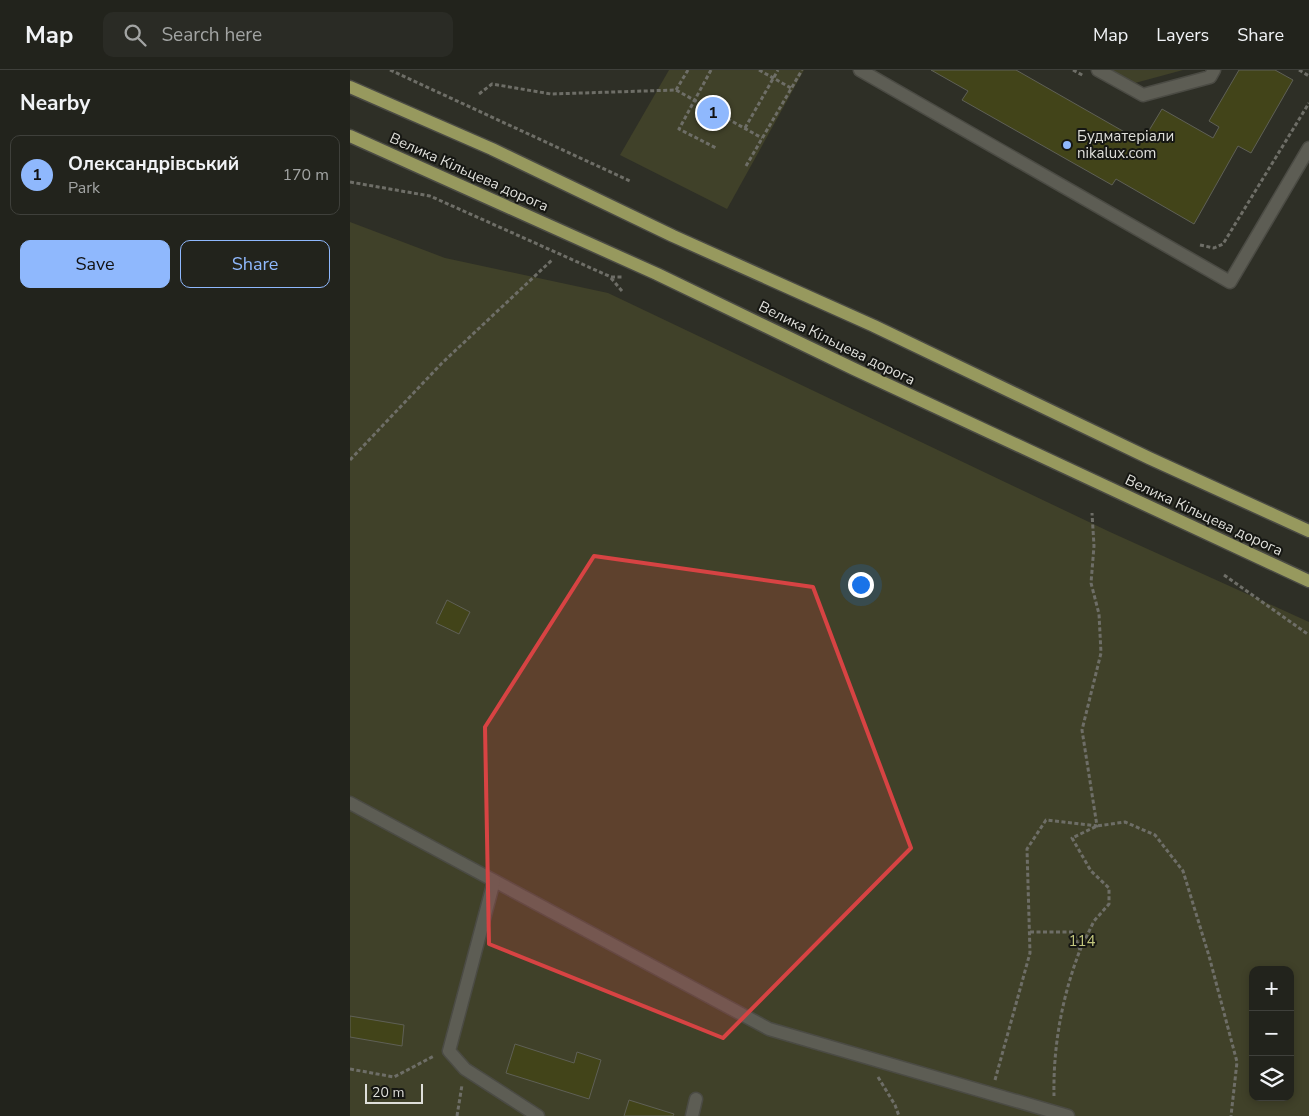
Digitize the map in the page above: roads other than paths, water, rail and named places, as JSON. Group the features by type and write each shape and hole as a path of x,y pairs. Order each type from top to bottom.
{"main road":[{"name":"Велика Кільцева дорога","path":"350,87 492,150 674,236 874,326 1149,458 1309,531"},
{"name":"Велика Кільцева дорога","path":"350,136 657,274 863,374 1309,581"}],"lane":[{"path":"860,70 1230,282 1309,148"},
{"path":"1098,70 1143,96 1210,77 1214,70"},
{"path":"350,803 769,1029 1068,1116"},
{"path":"494,881 449,1051 465,1068 538,1116"},
{"path":"692,1116 696,1099"}],"place":[{"name":"Олександрівський","path":"713,113"},
{"name":"Будматеріали nikalux.com","path":"1067,145"}],"park label":[{"name":"114","path":"1082,941"}]}
